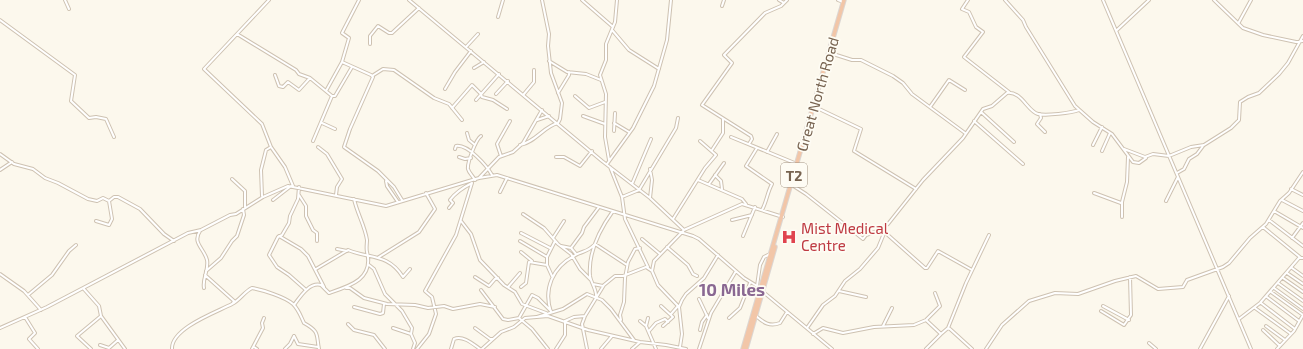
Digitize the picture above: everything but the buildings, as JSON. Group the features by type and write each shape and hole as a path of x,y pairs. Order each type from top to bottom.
{"highway":[{"name":"Great North Road","path":"744,349 755,316 844,1"},
{"name":"Great North Road","path":"744,349 770,254 792,185 844,1"}],"street":[{"path":"65,0 68,9"},
{"path":"269,0 204,69 260,122 268,135 271,147 285,166 292,186"},
{"path":"326,91 342,62 349,38 342,32 359,0"},
{"path":"409,0 650,198 673,219 683,231"},
{"path":"498,17 503,0"},
{"path":"520,145 535,139 552,125 558,123 562,106 551,73 548,46 549,34 542,0"},
{"path":"582,0 613,27"},
{"path":"609,160 606,148 606,94 601,80 601,71 606,57 606,44 613,27 617,0"},
{"path":"607,164 629,132 634,128 651,92 659,70 662,51 667,40 672,3 671,0"},
{"path":"722,6 724,0"},
{"path":"779,0 784,3"},
{"path":"749,144 752,139 751,136 702,105 732,63 724,55 765,13 788,0"},
{"path":"838,0 844,1"},
{"path":"968,0 962,9 969,12 976,27 983,32 964,58 1009,92 1015,94 1028,104 1034,112 1040,114 1079,110"},
{"path":"1005,0 1023,20 1069,98 1079,110 1093,122 1110,132 1124,149 1128,157 1136,164 1153,154 1170,156 1191,147 1204,145"},
{"path":"1103,0 1251,349"},
{"path":"1116,31 1120,30 1142,5 1149,0"},
{"path":"1214,0 1224,11 1239,22 1242,27 1261,35 1302,42"},
{"path":"1239,22 1251,0"},
{"path":"370,44 370,36 378,26 390,34 419,8"},
{"path":"0,20 75,75 71,101 89,118 96,117 106,120 114,137"},
{"path":"612,30 629,50 659,70"},
{"path":"237,34 296,70 299,74 310,78 332,96"},
{"path":"466,47 478,34"},
{"path":"1177,173 1184,169 1189,159 1197,154 1204,145 1231,128 1239,120 1240,102 1259,93 1279,74 1288,64 1302,42 1303,36"},
{"path":"445,89 455,72 471,51"},
{"path":"830,53 852,60 861,60 891,75 903,83 912,94 965,133"},
{"path":"549,61 569,72 586,74 601,80"},
{"path":"342,62 372,76"},
{"path":"474,68 484,62"},
{"path":"313,140 322,123 332,96 335,96 352,67"},
{"path":"402,201 394,187 386,181 378,171 344,147 372,76 383,69 394,70 434,98 449,104 462,120"},
{"path":"524,94 534,82 534,70"},
{"path":"558,93 569,75 569,72"},
{"path":"476,100 499,74"},
{"path":"275,75 278,86 283,87 288,82 299,90 310,78"},
{"path":"930,107 949,80 965,90"},
{"path":"496,94 508,81"},
{"path":"452,108 471,86 474,86 482,97 493,100 507,110"},
{"path":"792,185 800,189 838,218 861,239 888,224 916,189 955,147 981,112 985,108 992,106 1009,92"},
{"path":"575,96 589,108 605,102"},
{"path":"815,107 861,128 854,151 916,189"},
{"path":"449,208 453,202 450,200 452,197 479,178 501,156 511,153 520,145 542,110"},
{"path":"981,112 1014,142"},
{"path":"614,131 615,113"},
{"path":"1040,114 1041,118 1037,124 1046,132"},
{"path":"537,120 549,116"},
{"path":"583,116 605,124"},
{"path":"622,197 639,190 650,169 674,132 678,118"},
{"path":"712,150 723,133 723,118"},
{"path":"974,120 1022,164"},
{"path":"501,156 497,144 510,121"},
{"path":"322,123 335,130"},
{"path":"614,123 629,132"},
{"path":"1093,145 1102,127"},
{"path":"1102,151 1110,132"},
{"path":"467,133 469,140 476,145"},
{"path":"767,152 777,134"},
{"path":"417,349 433,324 436,314 432,297 425,291 435,270 455,238 474,181 468,169 472,152 478,138 481,136"},
{"path":"730,137 798,164"},
{"path":"632,184 651,139"},
{"path":"673,219 716,155 700,141"},
{"path":"455,149 456,146 460,145 472,152 489,169 492,175"},
{"path":"262,197 262,163 266,150 271,147"},
{"path":"318,147 327,154 342,179 337,187 336,195"},
{"path":"757,148 746,166 772,184 767,193 766,202 762,210"},
{"path":"1124,149 1146,157"},
{"path":"556,157 564,157 580,166 592,151"},
{"path":"0,154 13,162 33,169 45,178 58,183 88,199 96,201 103,198 109,201"},
{"path":"459,157 465,159 471,158"},
{"path":"1122,217 1122,202 1127,182 1128,157"},
{"path":"0,170 13,162"},
{"path":"709,184 724,164"},
{"path":"610,166 622,197 623,214 648,267 652,271 660,289 679,306 682,334 681,348"},
{"path":"650,169 652,180 650,198"},
{"path":"986,349 1002,325 1029,301 1055,293 1078,294 1130,277 1139,276 1157,288 1167,289 1183,287 1187,280 1226,265 1252,236 1269,220 1303,172"},
{"path":"715,174 721,181 723,190"},
{"path":"479,178 492,175 507,178 599,207 683,231 699,239 736,271 757,286 760,265 764,257 770,254"},
{"path":"1166,201 1178,177"},
{"path":"500,192 507,178"},
{"path":"206,271 221,258 232,240 237,236 244,215 245,191 232,179"},
{"path":"698,180 742,199 746,204"},
{"path":"386,181 387,186 398,202"},
{"path":"0,328 41,310 188,233 201,230 230,214 236,214 262,197 282,188 292,186 298,187 384,206 426,193 474,181"},
{"path":"273,200 292,186"},
{"path":"298,187 299,194 306,206 307,217 312,229 317,232 317,240"},
{"path":"1291,189 1303,195"},
{"path":"379,257 421,230 435,209 426,193"},
{"path":"1094,193 1119,204 1122,202"},
{"path":"299,194 289,223 282,235 279,236 272,246 270,257 276,263 277,267 306,290"},
{"path":"109,201 114,197 118,197 137,208 164,234 174,240"},
{"path":"279,236 304,251 316,269 328,294 345,288 360,280 366,273 369,265 366,238 354,199"},
{"path":"1282,200 1303,211"},
{"path":"96,221 109,225 112,219 109,201"},
{"path":"652,271 654,261 683,231 734,206 746,204 782,217"},
{"path":"571,248 599,207"},
{"path":"742,236 755,207"},
{"path":"551,312 548,291 552,277 557,270 572,256 589,251 595,244 613,211"},
{"path":"1274,211 1303,228"},
{"path":"523,214 544,228 555,241 572,256 580,269 591,280 596,297"},
{"path":"732,220 752,215"},
{"path":"1269,220 1303,246"},
{"path":"461,221 471,234 478,257 498,278 515,292 521,302 525,305 547,313"},
{"path":"553,238 564,221"},
{"path":"1292,238 1303,223"},
{"path":"1239,319 1255,308 1267,297 1302,258 1263,227"},
{"path":"880,228 925,268 927,268 938,251 972,270"},
{"path":"201,230 196,239 207,260 204,288"},
{"path":"807,328 823,305 838,291 845,281 860,269 878,248 885,231"},
{"path":"521,233 550,248"},
{"path":"926,349 948,328 972,270 989,235"},
{"path":"642,239 660,254"},
{"path":"520,241 547,257"},
{"path":"552,277 551,270 547,265 547,257 550,248 555,241"},
{"path":"621,321 620,315 624,302 627,265 637,243"},
{"path":"595,244 627,265"},
{"path":"591,280 590,263 595,244"},
{"path":"28,295 52,275 60,266 69,251 76,245"},
{"path":"560,246 571,248 576,254"},
{"path":"635,249 640,248"},
{"path":"667,248 688,265 693,274 697,276"},
{"path":"337,249 379,257 395,268 403,277 410,269"},
{"path":"316,269 348,250"},
{"path":"521,252 533,262 547,265"},
{"path":"671,314 679,306 683,298 704,278 718,255"},
{"path":"521,287 526,283 529,262 533,262"},
{"path":"369,265 374,269 385,294 396,305 412,328 411,334 414,341 413,349"},
{"path":"587,349 582,327 585,316 603,286 615,276 648,267"},
{"path":"1292,268 1303,276"},
{"path":"700,330 702,322 708,316 736,271"},
{"path":"508,287 520,273"},
{"path":"1287,273 1303,284"},
{"path":"0,274 28,295 41,310"},
{"path":"205,275 234,301 233,303"},
{"path":"475,277 489,286 495,279 498,278"},
{"path":"1101,311 1124,325 1129,320 1131,315 1130,277"},
{"path":"1283,278 1303,292"},
{"path":"729,318 740,308 750,282"},
{"path":"1278,283 1303,301"},
{"path":"294,305 306,290 317,284 324,287"},
{"path":"593,284 603,286"},
{"path":"83,288 99,306 101,316 125,349"},
{"path":"172,349 175,338 191,324 233,303 252,288 278,296 294,305 300,313 304,324 312,327 317,333 318,348 298,344 294,336 290,344 285,349"},
{"path":"345,288 350,288 364,298 384,304 415,305 428,308 435,306 454,309 480,304 495,307"},
{"path":"1274,288 1303,309"},
{"path":"481,290 504,320 519,318 532,329 548,349"},
{"path":"762,291 832,349"},
{"path":"838,291 866,297"},
{"path":"1271,292 1303,315 1291,334 1277,349"},
{"path":"813,334 823,328 843,333 883,326 914,325 926,320 940,306 935,293"},
{"path":"536,318 563,308 581,299 585,294 602,300 621,321 635,341"},
{"path":"519,318 525,305 533,295 538,298 551,312"},
{"path":"1200,349 1229,296"},
{"path":"1267,297 1299,321"},
{"path":"699,299 708,316 699,349"},
{"path":"1260,303 1294,329"},
{"path":"354,307 380,314 383,313 384,304"},
{"path":"661,306 673,317 663,326"},
{"path":"1103,306 1129,320"},
{"path":"883,326 892,308"},
{"path":"1255,308 1291,334"},
{"path":"755,316 764,323 773,325 780,323 787,312"},
{"path":"91,349 77,336 101,316"},
{"path":"451,349 454,339 458,337 466,339 481,349 501,332 512,328 527,317 536,318 548,316 612,336 686,349"},
{"path":"565,321 574,317 585,316"},
{"path":"25,317 35,333 29,339 38,349"},
{"path":"257,349 253,348 263,328 262,323 264,318"},
{"path":"646,326 648,318"},
{"path":"649,332 656,323 665,319 668,322"},
{"path":"926,320 941,334"},
{"path":"556,349 565,335 565,321"},
{"path":"640,321 646,326 656,349"},
{"path":"348,324 354,330 374,335 385,349"},
{"path":"1266,326 1285,340"},
{"path":"393,328 411,334"},
{"path":"475,328 490,339 493,339"},
{"path":"948,328 972,349"},
{"path":"1263,330 1280,346"},
{"path":"601,349 612,336"},
{"path":"100,345 110,348 118,340"},
{"path":"632,349 640,342"},
{"path":"1149,344 1156,349"}],"place":[{"name":"Mist Medical Centre","path":"789,237"}],"district":[{"name":"10 Miles","path":"732,289"}]}
